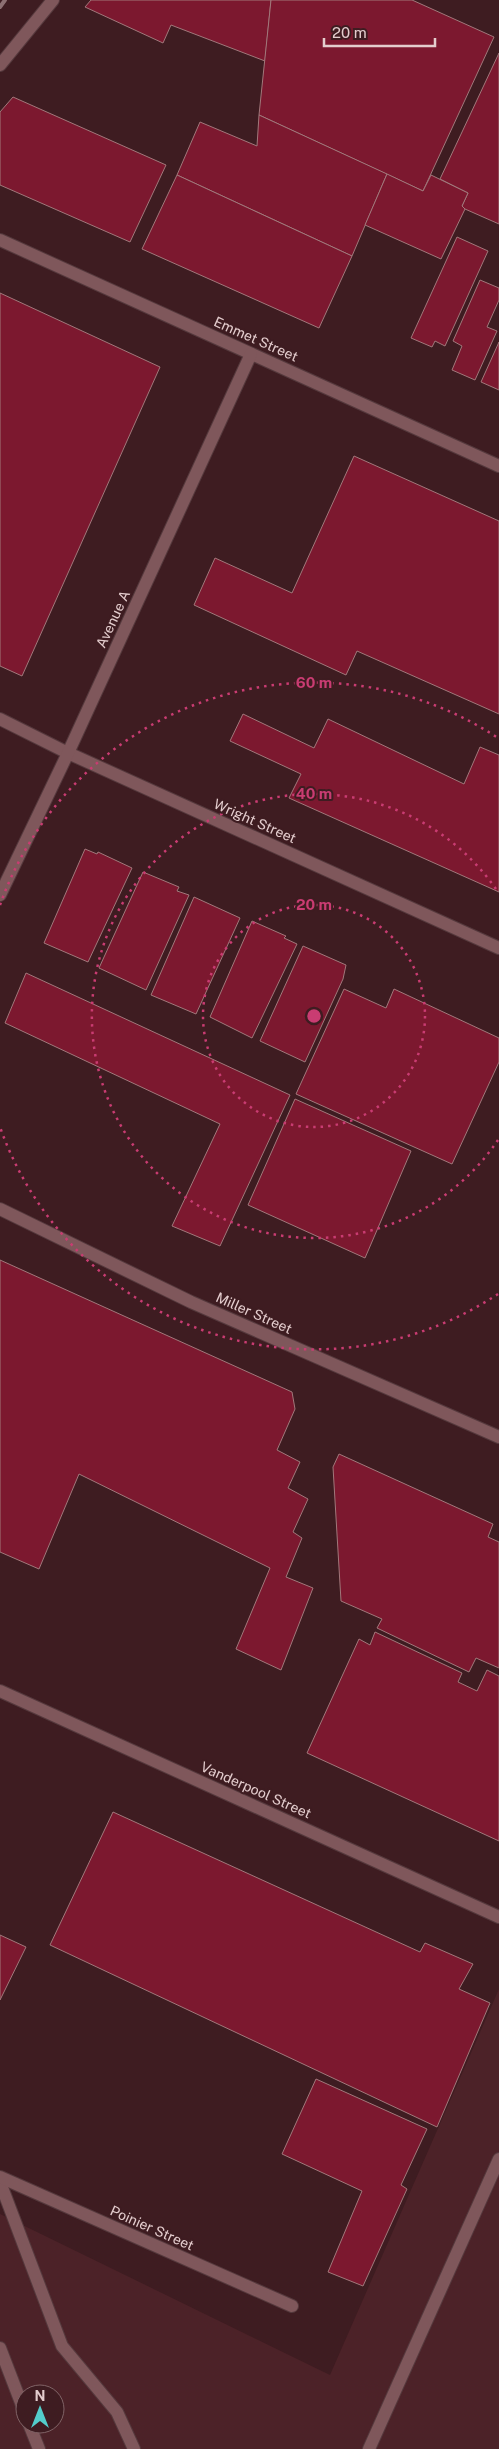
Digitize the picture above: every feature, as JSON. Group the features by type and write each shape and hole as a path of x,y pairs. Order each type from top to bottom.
{"street":[{"path":"0,64 53,0"},
{"name":"Emmet Street","path":"0,240 499,466"},
{"name":"Avenue A","path":"0,896 68,753 251,354"},
{"name":"Wright Street","path":"0,719 68,753 499,948"},
{"name":"Miller Street","path":"0,1209 192,1302 499,1437"},
{"name":"Vanderpool Street","path":"0,1691 499,1916"},
{"path":"369,2449 499,2159"},
{"name":"Poinier Street","path":"0,2177 292,2306"},
{"path":"0,2182 62,2346 117,2412 134,2449"},
{"path":"0,2348 15,2387"},
{"path":"33,2434 39,2449"}],"shaded area":[{"path":"499,1989 499,2449 0,2449 0,2214 330,2375"}],"building":[{"path":"91,0 271,0 265,61 171,25 163,43 85,7"},
{"path":"271,0 412,0 494,37 423,191 259,115"},
{"path":"499,53 499,224 465,209 462,206 468,193 440,179"},
{"path":"13,97 166,165 130,242 0,185 0,112"},
{"path":"259,115 387,174 352,256 177,175 200,122 257,146"},
{"path":"387,174 423,191 431,175 468,193 462,206 465,209 441,259 365,225"},
{"path":"177,175 352,256 319,328 142,249"},
{"path":"457,237 488,251 445,346 435,341 432,347 411,338"},
{"path":"480,280 499,288 499,300 487,327 497,331 475,380 452,370 462,346 453,341"},
{"path":"0,293 160,367 22,676 0,666"},
{"path":"499,342 499,390 481,382"},
{"path":"354,456 499,521 499,714 357,651 346,675 194,605 215,558 292,593"},
{"path":"243,714 314,748 328,719 464,784 480,747 499,755 499,892 289,798 301,774 230,741"},
{"path":"85,849 97,854 98,852 132,868 88,962 44,943"},
{"path":"143,872 179,887 177,891 189,895 146,990 99,968"},
{"path":"194,897 240,918 196,1014 151,995"},
{"path":"252,921 286,936 284,938 297,944 252,1038 210,1017"},
{"path":"303,946 346,965 343,979 305,1062 260,1041"},
{"path":"26,973 290,1095 220,1246 172,1226 220,1124 5,1023"},
{"path":"344,989 386,1008 394,989 499,1038 499,1062 452,1164 296,1094"},
{"path":"295,1099 411,1151 365,1258 248,1205"},
{"path":"0,1260 292,1392 295,1409 277,1450 300,1462 288,1488 308,1499 293,1532 302,1538 286,1577 313,1588 281,1670 236,1649 270,1568 79,1474 39,1569 0,1552"},
{"path":"339,1454 493,1524 488,1537 499,1542 499,1668 476,1658 469,1672 377,1628 382,1619 341,1601 333,1467"},
{"path":"375,1632 462,1673 458,1682 477,1691 487,1670 499,1676 499,1841 307,1753 359,1639 370,1645"},
{"path":"113,1812 420,1952 425,1943 473,1964 459,1989 490,2003 437,2127 50,1945"},
{"path":"0,1935 26,1947 0,2000"},
{"path":"316,2079 427,2129 401,2185 407,2189 363,2286 328,2272 362,2191 282,2154"}],"railway":[{"path":"0,7 5,0"}]}
